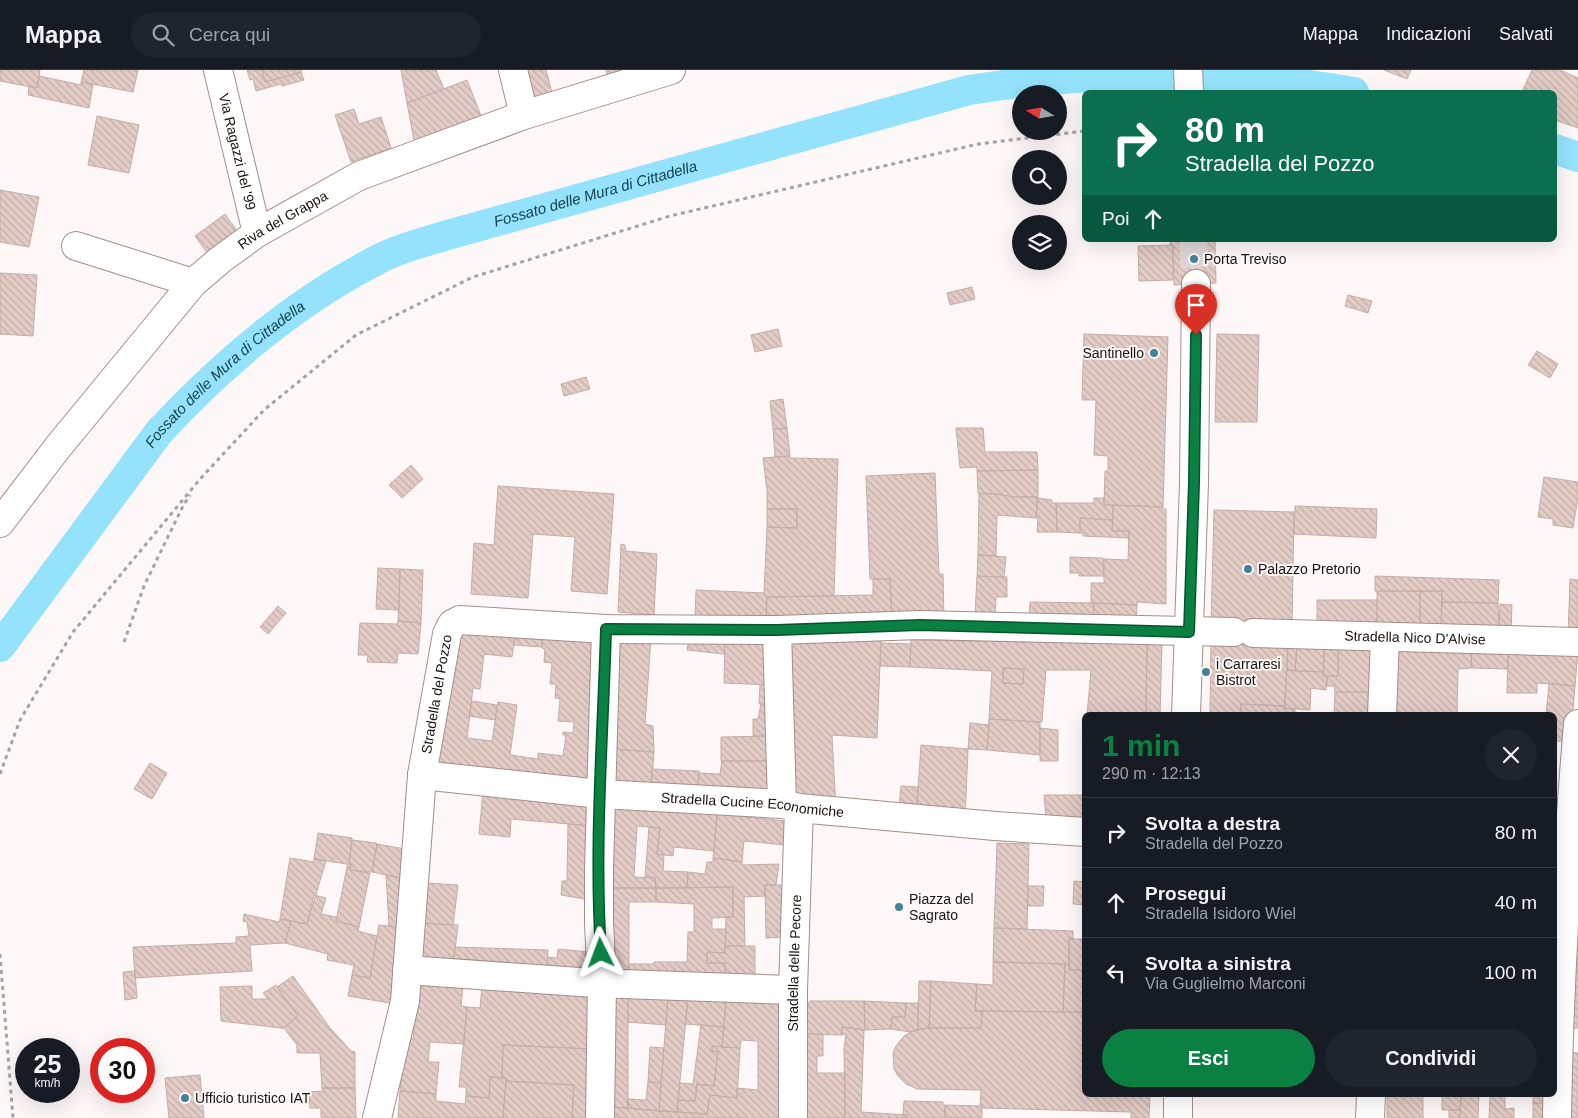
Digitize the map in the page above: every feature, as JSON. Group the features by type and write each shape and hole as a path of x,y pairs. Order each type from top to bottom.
{"street":[{"name":"Via Ragazzi del '99","path":"218,70 257,233"},
{"path":"513,70 524,115"},
{"name":"Riva del Grappa","path":"0,523 58,447 193,283 220,260 257,233 359,176 524,115 671,70"},
{"path":"1188,70 1189,90"},
{"path":"76,246 193,283"},
{"path":"1186,712 1194,483 1196,284"},
{"name":"Stradella del Pozzo","path":"377,1118 405,1001 422,775 447,634 452,624 460,620 606,629 777,630 920,625 1189,632"},
{"path":"600,1118 602,983 599,923 600,794 606,629"},
{"name":"Stradella delle Pecore","path":"777,630 790,806 793,1118"},
{"name":"Stradella Nico D'Alvise","path":"1189,632 1578,642"},
{"path":"1382,712 1385,637"},
{"path":"1558,1118 1564,1041 1567,853 1578,724"},
{"name":"Stradella Cucine Economiche","path":"422,775 600,794 790,806 995,826 1082,832"},
{"path":"407,970 602,983 793,990"},
{"path":"1178,1097 1178,1118"},
{"path":"1370,1097 1370,1118"}],"path":[{"path":"0,774 20,720 73,632 197,484 264,410 356,335 474,277 670,216 978,144 1082,131"},
{"path":"124,642 148,577 183,506 197,484"},
{"path":"0,954 13,1118"}],"building":[{"path":"0,70 40,70 37,88 0,81"},
{"path":"84,70 138,70 133,92 81,82"},
{"path":"247,70 262,70 265,82 301,72 304,80 256,91 253,79 250,80"},
{"path":"262,70 301,70 301,72 265,82"},
{"path":"401,70 436,70 444,89 407,103"},
{"path":"519,70 546,70 552,93 526,100"},
{"path":"606,70 624,70 607,75"},
{"path":"1384,70 1411,70 1407,79"},
{"path":"1532,70 1560,70 1578,78 1578,128 1557,121 1557,90 1523,90"},
{"path":"39,76 81,85 81,82 93,84 89,108 28,95 29,86 37,88"},
{"path":"467,80 481,116 414,141 407,103"},
{"path":"354,109 359,124 381,117 391,148 351,162 335,115"},
{"path":"97,116 139,125 129,173 88,165"},
{"path":"0,190 39,197 29,247 0,242"},
{"path":"225,214 240,235 208,254 195,236"},
{"name":"Porta Treviso","path":"1170,242 1215,242 1216,283 1174,285 1173,245 1170,245"},
{"path":"1173,245 1173,280 1139,281 1138,246"},
{"path":"0,273 37,275 33,336 0,334"},
{"path":"972,287 975,299 950,305 947,293"},
{"path":"1348,295 1372,301 1368,313 1345,306"},
{"path":"778,329 782,346 755,352 751,335"},
{"path":"1084,334 1168,337 1163,507 1104,505 1105,471 1108,471 1108,456 1094,455 1096,400 1082,400"},
{"path":"1217,334 1259,335 1257,422 1215,422"},
{"path":"1537,351 1558,364 1550,378 1528,365"},
{"path":"586,377 590,389 564,396 561,384"},
{"path":"783,399 787,428 773,429 770,401"},
{"path":"787,428 790,456 775,457 773,429"},
{"path":"956,428 983,428 985,452 1037,452 1038,470 977,471 977,467 960,468"},
{"path":"790,456 790,458 838,459 834,596 767,597 766,620 695,617 696,590 764,593 767,527 797,528 797,509 767,509 763,458"},
{"path":"411,465 423,479 402,498 389,485"},
{"path":"1038,470 1038,497 1013,497 978,493 977,471"},
{"path":"935,473 939,574 943,574 944,618 892,620 890,579 870,579 866,476"},
{"path":"1544,477 1578,482 1578,498 1573,528 1553,525 1553,519 1538,517"},
{"path":"498,486 614,494 607,594 571,591 575,537 533,534 528,598 471,594 474,543 494,545"},
{"path":"979,494 1038,497 1036,518 997,515 996,556 978,555"},
{"path":"1037,498 1052,500 1052,503 1056,503 1057,532 1037,532"},
{"path":"1094,498 1104,498 1104,505 1113,505 1113,520 1080,518 1080,533 1057,532 1056,503 1094,503"},
{"path":"1113,505 1163,507 1163,509 1166,509 1166,604 1137,602 1137,605 1091,603 1091,583 1104,583 1104,559 1128,560 1129,531 1112,531"},
{"path":"1295,506 1377,509 1376,538 1294,534"},
{"path":"767,509 797,509 797,528 767,527"},
{"path":"1214,510 1294,512 1292,629 1211,624"},
{"path":"1080,518 1113,520 1112,531 1129,531 1129,538 1083,536 1083,533 1080,533"},
{"path":"621,544 625,545 626,551 657,554 654,615 618,612"},
{"path":"978,555 1006,557 1004,577 977,576"},
{"path":"1070,557 1103,558 1104,576 1079,576 1079,573 1070,573"},
{"path":"378,568 400,569 399,610 376,609"},
{"path":"400,569 423,570 421,623 398,621"},
{"path":"977,576 1007,577 1007,597 996,597 995,616 975,615"},
{"path":"1375,576 1499,580 1498,603 1442,602 1442,591 1375,591"},
{"path":"873,579 890,579 892,618 766,620 767,597 873,595"},
{"path":"1570,579 1578,580 1578,638 1568,637"},
{"path":"1377,591 1420,591 1420,629 1377,629"},
{"path":"1420,591 1442,591 1441,629 1420,629"},
{"path":"1317,600 1377,600 1377,629 1317,629"},
{"path":"1030,602 1094,603 1093,626 1029,625"},
{"path":"1442,602 1498,603 1499,631 1441,629"},
{"path":"1094,603 1137,605 1136,627 1093,626"},
{"path":"1500,604 1512,605 1511,631 1499,631"},
{"path":"278,606 286,613 268,634 260,627"},
{"path":"398,621 421,623 418,654 398,653 397,663 367,662 368,655 358,655 360,623 397,624"},
{"path":"516,627 543,627 542,647 514,645"},
{"path":"516,627 512,657 484,654 480,689 473,688 467,738 492,741 498,702 517,705 510,755 538,759 538,753 563,756 566,735 563,735 563,732 573,733 574,722 558,721 560,699 555,698 556,684 550,684 552,663 544,662 545,649 542,648 543,627 596,636 595,771 582,788 437,770 460,631"},
{"path":"617,636 651,638 645,724 653,726 654,752 612,749"},
{"path":"689,639 725,640 724,654 687,650"},
{"path":"881,639 877,738 832,735 836,809 795,800 788,651 798,641"},
{"path":"725,640 770,641 771,685 724,683"},
{"path":"911,640 1147,644 1146,712 1087,712 1091,670 1046,670 1042,722 989,719 992,671 910,667","holes":["1003,668 1024,669 1023,684 1003,683"]},
{"path":"1211,642 1288,646 1285,706 1241,704 1241,712 1210,712"},
{"path":"881,643 911,644 910,667 880,666"},
{"path":"1147,644 1162,644 1160,712 1146,712"},
{"path":"1288,646 1297,646 1295,671 1287,670"},
{"path":"1297,646 1324,648 1324,672 1295,671"},
{"path":"1472,646 1508,647 1508,669 1471,668"},
{"path":"1472,646 1471,668 1458,669 1457,712 1396,712 1396,647"},
{"path":"1508,647 1578,650 1575,686 1537,683 1537,693 1507,693"},
{"path":"1324,648 1338,649 1338,676 1323,676"},
{"path":"1338,649 1377,650 1376,692 1335,692 1334,686 1327,686 1327,676 1338,676"},
{"path":"1003,668 1024,669 1023,684 1003,683"},
{"path":"1287,670 1324,672 1323,676 1327,676 1326,690 1311,688 1310,710 1284,708"},
{"path":"1549,683 1575,686 1570,742 1557,741 1557,712 1546,712"},
{"path":"760,685 771,685 773,704 759,704"},
{"path":"1335,692 1376,692 1375,712 1334,712"},
{"path":"472,701 497,705 495,720 469,716"},
{"path":"761,704 773,704 775,736 753,736 753,719 758,719"},
{"path":"1241,704 1285,706 1284,708 1295,709 1295,712 1241,712"},
{"path":"989,719 1040,722 1040,755 987,750"},
{"path":"970,723 989,725 987,750 968,749"},
{"path":"1040,728 1058,730 1058,761 1040,761"},
{"path":"775,736 776,761 721,761 721,737"},
{"path":"921,745 968,749 965,821 916,818"},
{"path":"612,749 654,752 651,792 610,789"},
{"path":"722,761 775,761 775,798 698,795 699,773 720,774"},
{"path":"150,763 167,773 152,799 134,789"},
{"path":"652,769 699,771 698,795 651,792"},
{"path":"901,786 918,787 916,818 898,816"},
{"path":"483,792 591,801 592,826 511,819 510,837 479,834"},
{"path":"1044,795 1082,795 1082,826 1047,828"},
{"path":"609,804 717,814 714,851 674,847 673,856 657,854 660,828 637,826 634,877 655,878 656,888 607,888"},
{"path":"717,814 785,821 785,845 744,841 742,862 713,858"},
{"path":"568,824 590,826 591,900 561,895 562,881 567,881"},
{"path":"649,827 660,828 657,854 664,855 663,871 688,872 687,888 656,888 655,878 645,877"},
{"path":"318,833 352,838 350,868 347,867 347,864 314,859"},
{"path":"352,840 377,844 372,872 350,870"},
{"path":"997,843 1029,844 1027,929 994,928"},
{"path":"377,844 411,850 406,879 372,872"},
{"path":"290,858 314,862 314,859 326,861 307,924 280,919"},
{"path":"713,858 742,862 742,865 779,864 776,885 765,885 765,896 744,897 745,946 725,946 726,917 733,917 733,887 687,888 688,872 705,874 707,862 713,862"},
{"path":"347,867 350,870 370,873 359,927 336,921"},
{"path":"386,875 402,878 405,928 389,926"},
{"path":"1074,881 1082,882 1082,905 1073,904"},
{"path":"427,883 458,885 453,925 422,923"},
{"path":"765,885 786,885 787,937 766,938"},
{"path":"1028,886 1044,886 1043,906 1027,906"},
{"path":"733,887 733,917 712,918 712,929 726,929 725,953 707,952 707,963 725,963 725,985 629,979 629,964 687,962 688,932 694,932 694,904 656,902 656,888"},
{"path":"607,888 656,888 656,902 629,902 629,979 606,977"},
{"path":"314,895 326,898 321,914 336,917 336,921 359,927 358,931 377,936 370,978 352,975 354,965 327,960 328,954 285,943 291,921 307,924"},
{"path":"244,914 279,922 280,919 291,921 285,943 250,945 252,971 135,978 133,947 236,943 236,937 249,936 247,922 243,921"},
{"path":"422,923 458,925 453,966 419,962"},
{"path":"379,925 407,928 396,1004 348,996 352,975 370,978"},
{"path":"1569,925 1578,925 1578,1028 1565,1028"},
{"path":"994,928 1073,931 1073,939 1069,939 1069,970 1082,970 1082,1012 1063,1012 1065,964 993,962"},
{"path":"1069,939 1082,939 1082,970 1069,970"},
{"path":"725,946 755,946 755,986 725,985 725,963 707,963 707,952 725,953"},
{"path":"455,947 548,950 547,970 453,966"},
{"path":"558,949 589,952 589,962 578,974 547,970 548,957 557,958"},
{"path":"993,962 1065,964 1063,1012 975,1011 977,984 993,985"},
{"path":"135,971 137,998 125,1000 123,972"},
{"path":"293,976 330,1028 351,1051 355,1052 355,1088 322,1088 320,1053 297,1053 297,1045 284,1028 298,1016 277,987"},
{"path":"919,981 931,981 929,1028 918,1030"},
{"path":"931,981 977,984 975,1011 982,1011 981,1028 929,1028"},
{"path":"418,983 463,986 461,1006 467,1007 464,1044 430,1042 428,1062 439,1062 436,1094 400,1091 405,1039 413,1039"},
{"path":"276,985 298,1016 282,1029 221,1021 220,987 252,986 252,999 268,999 263,993"},
{"path":"482,986 574,988 594,1004 593,1049 503,1045 502,1078 490,1077 489,1098 466,1096 466,1087 459,1087 467,1007 480,1008"},
{"path":"628,991 668,996 666,1025 628,1022"},
{"path":"628,991 628,1108 610,1107 611,996"},
{"path":"668,996 688,998 677,1112 659,1111"},
{"path":"688,998 726,1000 724,1027 685,1024"},
{"path":"726,1000 790,1001 788,1118 610,1118 610,1107 707,1114 710,1095 737,1098 737,1088 758,1090 758,1041 741,1040 740,1048 722,1047"},
{"path":"810,1001 864,1001 865,1030 842,1027 841,1035 803,1034 803,1013"},
{"path":"864,1001 906,1003 905,1017 892,1017 891,1029 865,1030"},
{"path":"906,1003 918,1003 918,1030 910,1032 891,1029 892,1017 905,1017"},
{"path":"982,1011 1082,1012 1082,1097 1150,1097 1149,1118 1131,1118 1131,1112 982,1108 980,1106 981,1090 917,1089 906,1084 894,1069 893,1053 896,1046 904,1036 914,1030 929,1028 981,1028"},
{"path":"701,1025 724,1027 722,1047 712,1046 712,1051 718,1052 714,1086 697,1084 695,1101 678,1100 680,1083 693,1084"},
{"path":"842,1027 864,1030 861,1112 907,1115 907,1118 845,1118 844,1049 846,1034 841,1035"},
{"path":"804,1034 823,1034 823,1056 817,1056 817,1073 845,1073 845,1118 805,1118"},
{"path":"503,1045 593,1049 592,1118 572,1118 574,1085 506,1081 506,1078 502,1078"},
{"path":"712,1046 740,1048 737,1098 710,1095 707,1114 677,1112 678,1100 695,1101 697,1084 714,1086 718,1052 712,1051"},
{"path":"650,1047 664,1048 661,1083 648,1082"},
{"path":"1567,1052 1578,1053 1578,1118 1565,1118"},
{"name":"Ufficio turistico IAT","path":"200,1075 204,1118 169,1118 165,1078"},
{"path":"490,1077 506,1078 503,1118 398,1118 400,1091 436,1094 436,1101 465,1104 466,1096 489,1098"},
{"path":"506,1081 574,1085 572,1118 503,1118"},
{"path":"648,1082 661,1083 659,1111 628,1108 628,1099 646,1100"},
{"path":"322,1088 355,1088 356,1118 321,1118 321,1108 310,1108 309,1092 323,1091"},
{"path":"1387,1097 1423,1097 1423,1118 1387,1118"},
{"path":"1442,1097 1461,1097 1460,1110 1442,1110"},
{"path":"1461,1097 1479,1097 1478,1118 1460,1118"},
{"path":"1490,1097 1505,1097 1505,1109 1514,1108 1514,1118 1489,1118"},
{"path":"1533,1097 1551,1097 1551,1104 1533,1103"},
{"path":"904,1101 943,1102 943,1105 945,1105 945,1118 907,1118 907,1115 903,1115"},
{"path":"1533,1103 1551,1104 1551,1118 1533,1118"},
{"path":"945,1105 982,1106 982,1118 945,1118"},
{"path":"1449,1110 1460,1110 1460,1118 1449,1118"}],"waterway":[{"name":"Fossato delle Mura di Cittadella","path":"0,647 159,432 183,407 234,358 290,314 348,276 395,252 444,236 969,90 1065,79 1162,75 1259,80 1341,90"},
{"name":"Fossato delle Mura di Cittadella","path":"1557,150 1578,157"}],"tunnel":[{"path":"1193,242 1196,284"}],"place":[{"name":"Porta Treviso","path":"1194,259"},
{"name":"Santinello","path":"1154,353"},
{"name":"Palazzo Pretorio","path":"1248,569"},
{"name":"i Carraresi Bistrot","path":"1206,672"},
{"name":"Piazza del Sagrato","path":"899,907"},
{"name":"Ufficio turistico IAT","path":"185,1098"}],"route":[{"path":"601,953 598,869 606,629 777,630 920,625 1189,632 1196,335"}]}
